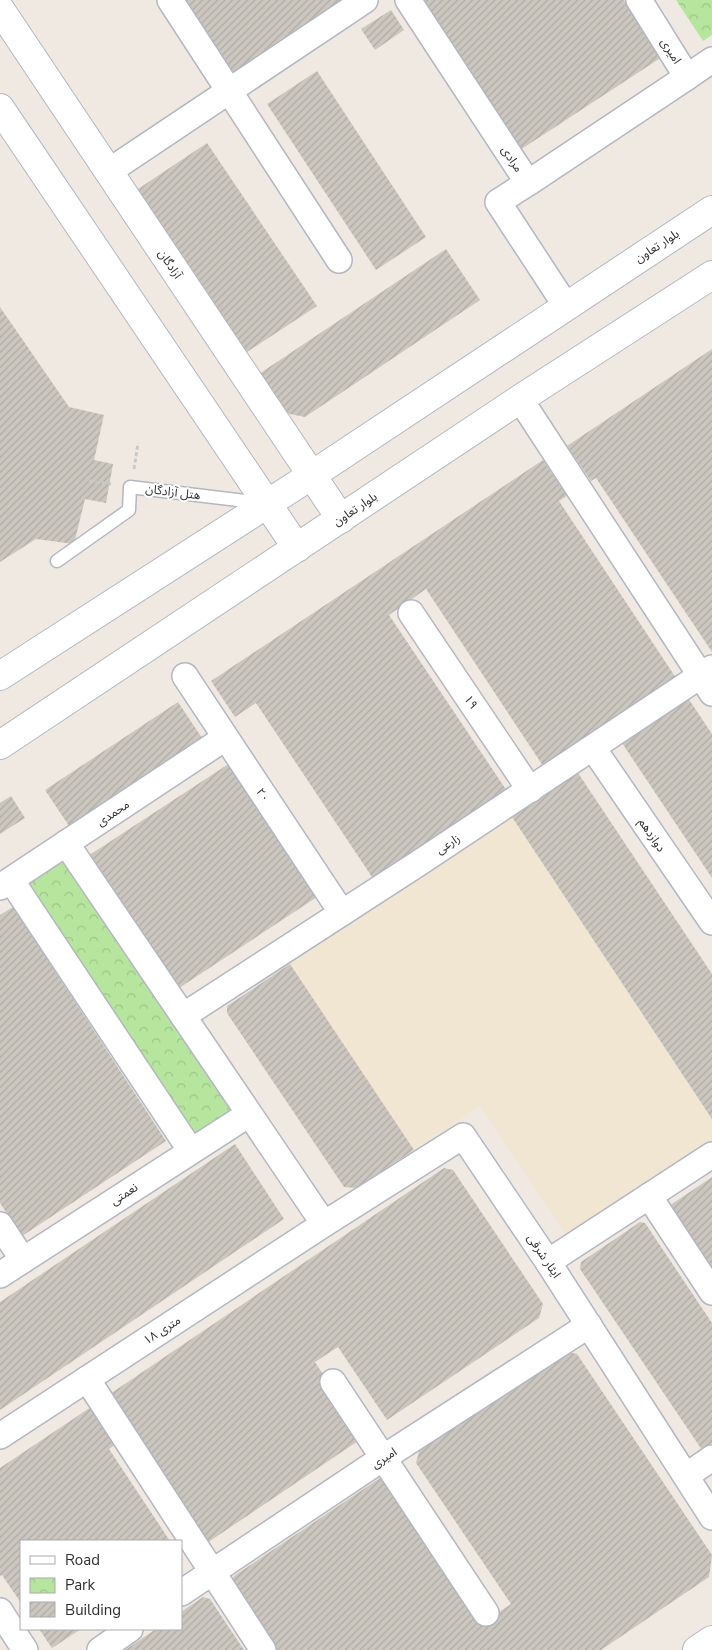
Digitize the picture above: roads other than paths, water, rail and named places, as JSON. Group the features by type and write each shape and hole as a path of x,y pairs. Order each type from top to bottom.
{"main road":[{"name":"آزادگان","path":"0,10 341,519"},
{"path":"0,108 297,548"},
{"name":"بلوار تعاون","path":"0,676 312,475 712,210"},
{"name":"بلوار تعاون","path":"0,746 520,399 712,275"},
{"path":"697,1650 712,1640"}],"street":[{"path":"170,0 228,92 339,260"},
{"path":"108,172 365,0"},
{"name":"مرادی","path":"408,0 528,183 687,77"},
{"name":"امیری","path":"639,0 687,77 712,60"},
{"path":"528,183 498,202 566,306"},
{"path":"520,399 708,679"},
{"name":"۱۹","path":"411,613 530,790"},
{"name":"۲۰","path":"185,676 342,913"},
{"name":"زارعی","path":"183,1016 593,748 708,679"},
{"name":"محمدی","path":"6,883 225,738"},
{"name":"دوازدهم","path":"593,748 712,922"},
{"path":"66,843 324,1224"},
{"path":"6,883 191,1151"},
{"name":"نعمتی","path":"0,1275 249,1114"},
{"name":"ایثار شرقی","path":"324,1224 463,1136 548,1262 712,1517"},
{"path":"548,1262 712,1155"},
{"path":"649,1196 712,1292"},
{"name":"۱۸ متری","path":"0,1436 324,1224"},
{"path":"0,1225 23,1260"},
{"name":"امیری","path":"182,1592 383,1458 588,1325"},
{"path":"86,1379 263,1650"},
{"path":"333,1382 486,1613"},
{"path":"686,1476 712,1458"},
{"path":"0,1611 25,1650"},
{"path":"100,1650 129,1630"}],"lane":[{"name":"هتل آزادگان","path":"56,561 129,510 130,488 267,503"}]}
